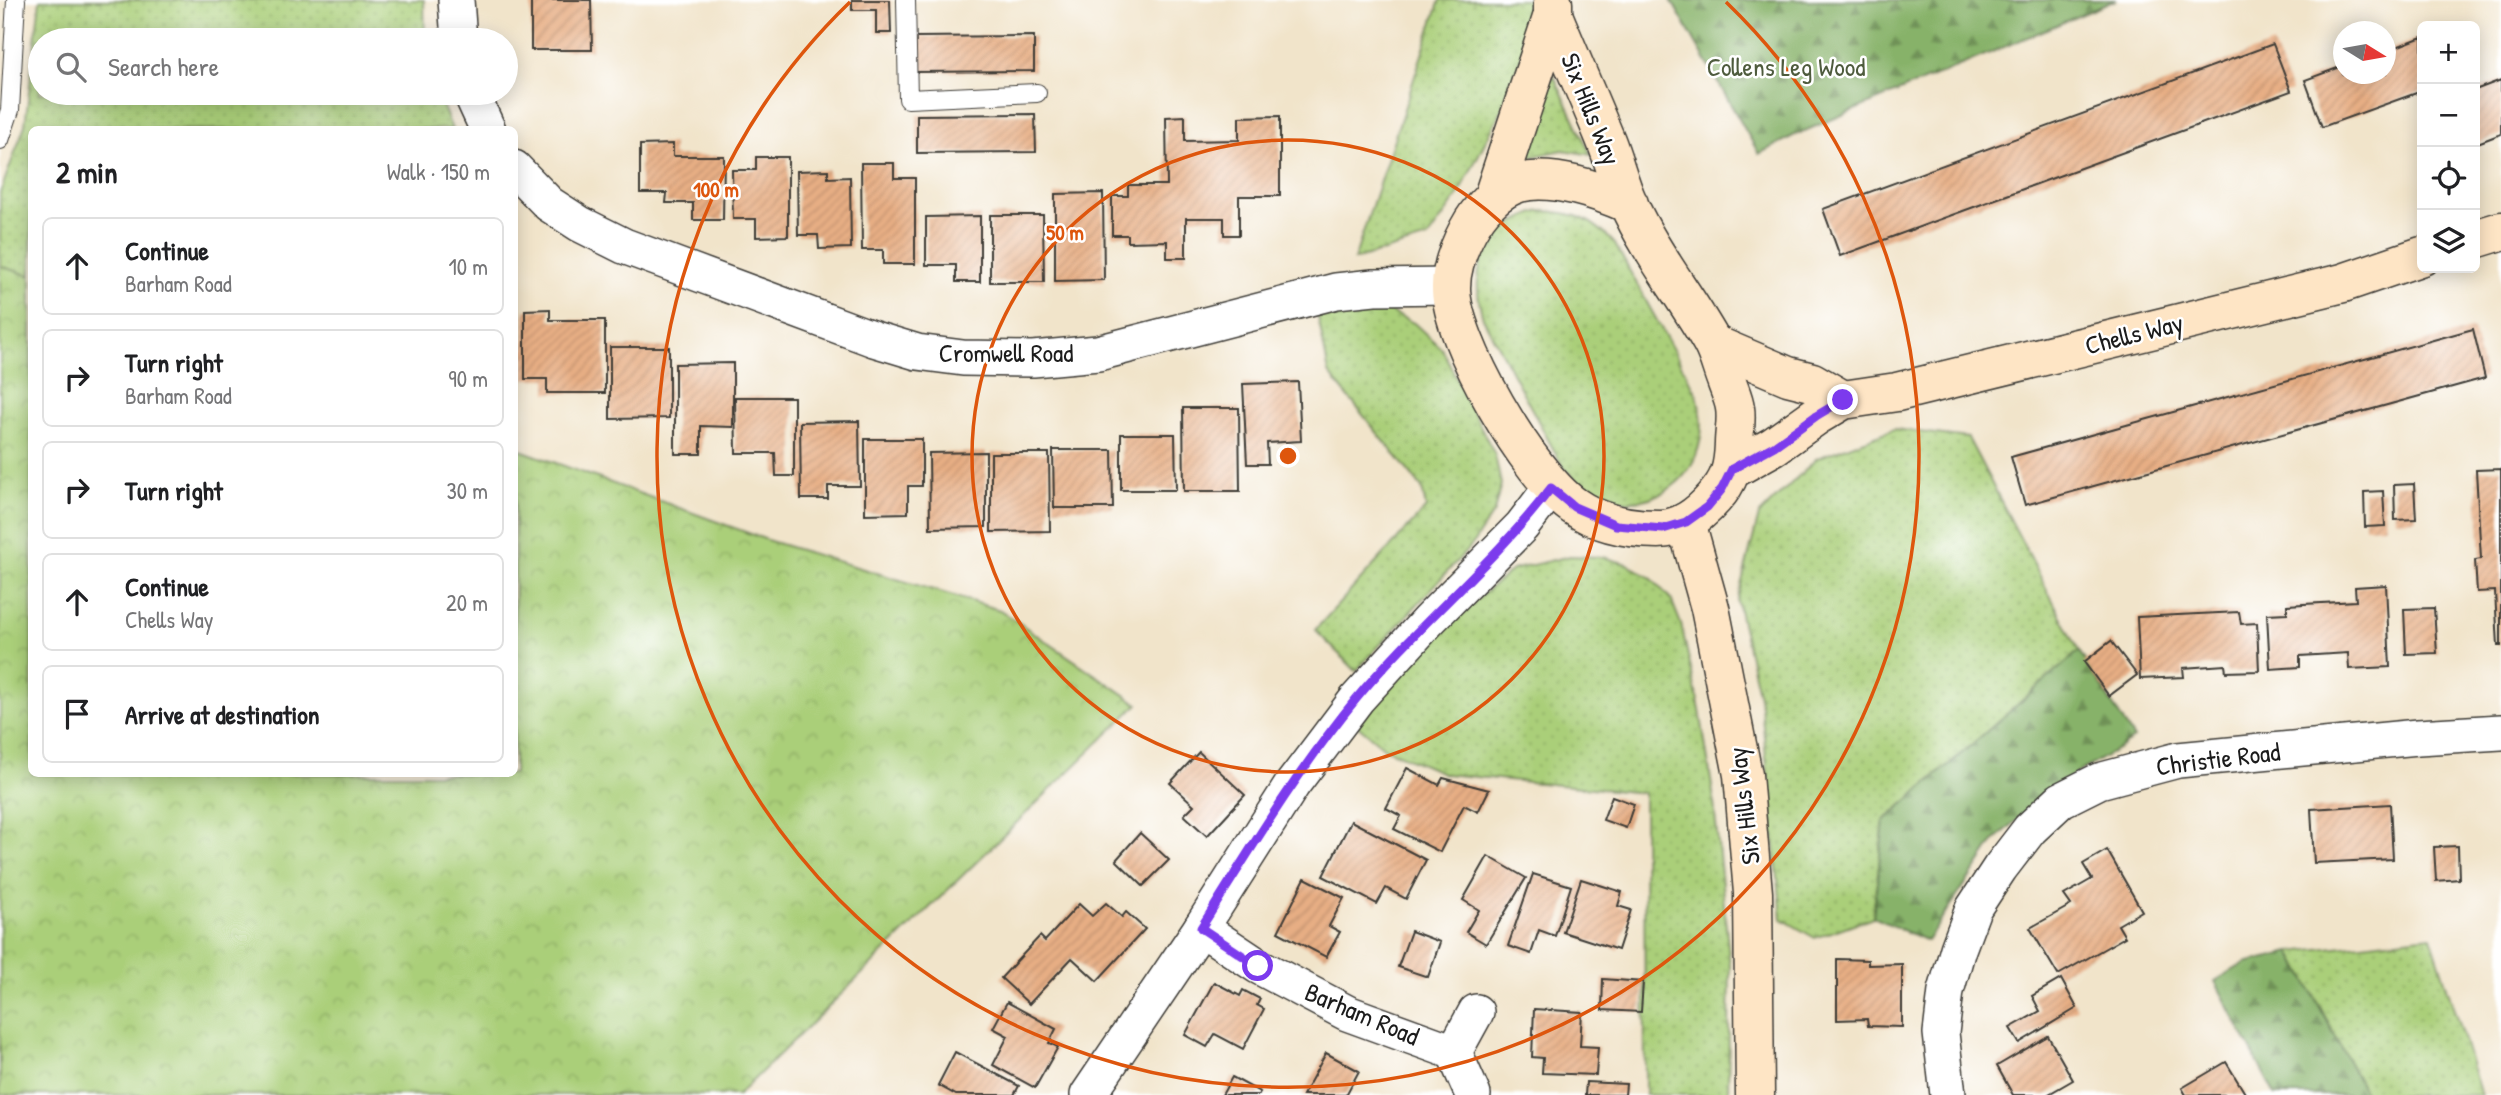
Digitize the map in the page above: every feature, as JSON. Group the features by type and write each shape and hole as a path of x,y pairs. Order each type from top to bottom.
{"street":[{"path":"456,0 458,28"},
{"name":"Six Hills Way","path":"1493,197 1553,7"},
{"name":"Six Hills Way","path":"1553,7 1629,204 1671,279 1713,344 1735,407 1732,469"},
{"path":"477,105 486,126"},
{"name":"Cromwell Road","path":"518,172 549,204 580,224 624,246 874,339 917,352 963,358 1033,359 1097,353 1336,291 1374,287 1450,286"},
{"path":"1629,204 1599,190 1539,182 1519,183 1493,197 1472,222 1460,246 1450,286 1455,321 1466,349 1519,445 1551,488 1574,507 1616,525 1663,529 1686,522 1707,507 1722,489 1732,469"},
{"path":"2480,237 2501,231"},
{"name":"Chells Way","path":"1732,469 1774,446 1843,400 1897,392 2343,282 2417,258"},
{"path":"1713,344 1788,376 1812,382 1843,400"},
{"path":"1088,1095 1201,928 1292,785 1357,699 1427,621 1522,526 1551,488"},
{"name":"Six Hills Way","path":"1686,522 1710,608 1743,775 1753,893 1755,1095"},
{"name":"Christie Road","path":"1948,1095 1941,1033 1946,991 1973,909 2030,829 2061,800 2099,781 2178,760 2418,737 2501,733"},
{"name":"Barham Road","path":"1201,928 1258,966 1347,1013 1454,1052 1473,1095"},
{"name":"Barham Road","path":"1454,1052 1476,1012"}],"lane":[{"path":"0,140 10,110 16,0"},
{"path":"906,0 908,99 1037,93"}],"green space":[{"path":"40,0 424,0 425,28 37,28"},
{"path":"1440,0 1533,0 1527,42 1501,111 1457,197 1428,238 1354,260"},
{"name":"Collens Leg Wood","path":"1671,0 2116,0 1795,135 1759,154"},
{"path":"1553,74 1591,155 1563,150 1522,159"},
{"path":"28,100 28,105 442,105 451,126 28,126 28,275 0,266 0,193 25,125"},
{"path":"1541,211 1582,218 1599,228 1615,244 1696,392 1702,426 1696,455 1682,478 1661,493 1636,501 1609,498 1583,485 1559,460 1483,318 1478,281 1486,250 1507,227"},
{"path":"0,266 28,275 28,777 518,777 518,449 770,541 1000,610 1138,704 738,1095 0,1095"},
{"path":"1370,302 1414,323 1442,349 1495,455 1501,484 1494,512 1472,545 1356,671 1315,630 1426,508 1422,488 1329,373 1317,312"},
{"path":"1894,429 1968,438 2079,651 1884,821 1873,917 1815,938 1782,919 1761,706 1737,601 1759,515 1817,458"},
{"path":"1570,556 1603,557 1627,564 1651,578 1671,599 1681,624 1700,710 1713,793 1730,966 1728,1095 1645,1095 1644,793 1445,774 1386,749 1357,725 1444,626 1512,570"},
{"path":"2079,651 2134,739 2053,788 1995,840 1927,941 1873,917 1884,821"},
{"path":"2431,936 2481,1095 2366,1095 2291,952"},
{"path":"2291,952 2366,1095 2275,1095 2215,981 2245,963"}],"building":[{"path":"531,0 591,0 592,50 531,50"},
{"path":"852,0 890,0 891,33 876,33 876,10 852,10"},
{"path":"1034,36 1034,71 914,72 914,37"},
{"path":"2417,39 2417,93 2322,127 2305,80 2333,70 2333,84 2396,84 2396,47"},
{"path":"2273,44 2291,91 1840,256 1823,209"},
{"path":"2501,80 2501,134 2480,142 2480,88"},
{"path":"1035,114 1036,152 917,153 917,115"},
{"path":"1185,116 1185,141 1239,140 1239,117 1280,116 1280,196 1239,196 1239,235 1224,235 1224,218 1186,218 1186,258 1167,258 1167,241 1128,242 1128,235 1112,235 1112,196 1128,196 1128,185 1167,185 1166,117"},
{"path":"673,144 673,156 724,156 723,220 693,220 693,203 666,203 667,193 640,193 640,145"},
{"path":"756,157 788,157 788,236 756,237 756,219 733,219 732,170 756,170"},
{"path":"861,163 894,163 894,178 915,178 915,264 883,264 883,250 862,250"},
{"path":"828,170 828,178 850,177 851,248 819,249 818,235 798,235 797,171"},
{"path":"1103,193 1104,280 1055,281 1055,194"},
{"path":"990,215 1043,215 1044,282 990,282"},
{"path":"980,216 980,282 956,282 956,265 926,265 926,217"},
{"path":"550,309 550,320 605,320 605,393 547,393 547,379 525,379 525,310"},
{"path":"2473,329 2485,378 2025,505 2011,457"},
{"path":"610,347 669,347 669,418 610,419"},
{"path":"733,363 733,427 701,426 701,454 675,454 675,364"},
{"path":"1298,382 1301,441 1267,443 1268,464 1247,464 1243,384"},
{"path":"735,397 794,397 794,476 776,476 775,453 736,453"},
{"path":"1183,408 1239,408 1240,491 1184,491"},
{"path":"859,421 860,486 828,486 828,499 801,499 800,422"},
{"path":"1121,434 1175,434 1176,490 1121,490"},
{"path":"865,439 922,439 922,486 908,486 908,513 865,514"},
{"path":"1053,450 1112,450 1113,508 1054,508"},
{"path":"986,452 986,527 930,528 929,453"},
{"path":"991,453 1049,453 1050,531 991,532"},
{"path":"2501,469 2501,646 2498,646 2495,591 2477,592 2475,560 2481,559 2476,470"},
{"path":"2414,484 2416,519 2395,520 2394,485"},
{"path":"2383,491 2385,526 2365,527 2364,492"},
{"path":"2386,585 2390,667 2349,669 2348,653 2300,656 2300,667 2270,669 2267,614 2287,613 2287,605 2356,601 2355,587"},
{"path":"2434,608 2437,653 2406,654 2404,609"},
{"path":"2239,612 2241,624 2257,623 2259,671 2226,672 2225,665 2183,668 2184,677 2140,679 2137,617"},
{"path":"2111,641 2137,675 2109,696 2084,662"},
{"path":"1199,752 1245,795 1207,836 1184,815 1194,805 1170,783"},
{"path":"1407,768 1439,785 1443,778 1489,790 1478,812 1464,805 1440,852 1394,829 1401,816 1386,808"},
{"path":"1612,796 1634,804 1626,828 1603,820"},
{"path":"2390,804 2393,859 2314,863 2311,809"},
{"path":"1351,821 1426,860 1406,899 1386,888 1377,904 1323,876"},
{"path":"1140,833 1169,860 1143,886 1116,860"},
{"path":"2458,846 2459,879 2436,881 2434,847"},
{"path":"2107,850 2142,911 2118,925 2125,937 2058,975 2030,928 2071,905 2064,895 2092,879 2083,864"},
{"path":"1488,856 1526,878 1486,944 1466,932 1479,910 1463,900"},
{"path":"1533,874 1571,886 1555,936 1539,930 1531,954 1508,946"},
{"path":"1305,878 1344,898 1329,926 1340,932 1326,957 1278,932"},
{"path":"1581,879 1622,892 1618,906 1631,910 1618,950 1563,932"},
{"path":"1106,903 1122,917 1126,912 1145,929 1097,981 1072,958 1029,1004 1001,978 1040,936 1045,941 1079,904 1092,916"},
{"path":"1411,931 1440,942 1428,977 1398,967"},
{"path":"1837,959 1868,960 1868,965 1902,964 1902,1027 1868,1026 1867,1019 1837,1020"},
{"path":"1603,979 1643,982 1641,1012 1602,1010"},
{"path":"2061,979 2077,1008 2019,1043 2010,1028 2040,1011 2032,996"},
{"path":"1214,982 1240,996 1243,990 1260,999 1257,1005 1264,1009 1243,1049 1215,1034 1207,1047 1185,1035"},
{"path":"1007,1002 1056,1029 1049,1043 1058,1047 1035,1088 993,1065 1008,1036 993,1028"},
{"path":"1534,1009 1582,1012 1580,1046 1598,1047 1596,1075 1542,1073 1543,1058 1532,1057"},
{"path":"2048,1036 2073,1080 2047,1095 2013,1095 1997,1066"},
{"path":"955,1052 1019,1086 1014,1095 956,1095 938,1085"},
{"path":"1326,1053 1359,1071 1346,1095 1303,1095"},
{"path":"2226,1062 2246,1095 2186,1095 2182,1088"},
{"path":"1232,1077 1260,1092 1258,1095 1222,1095"},
{"path":"1586,1082 1626,1084 1625,1095 1585,1095"}],"route":[{"path":"1258,966 1201,928 1292,785 1357,699 1427,621 1522,526 1551,488 1574,507 1594,517 1616,525 1663,529 1686,522 1707,507 1722,489 1732,469 1774,446 1843,400"}]}
